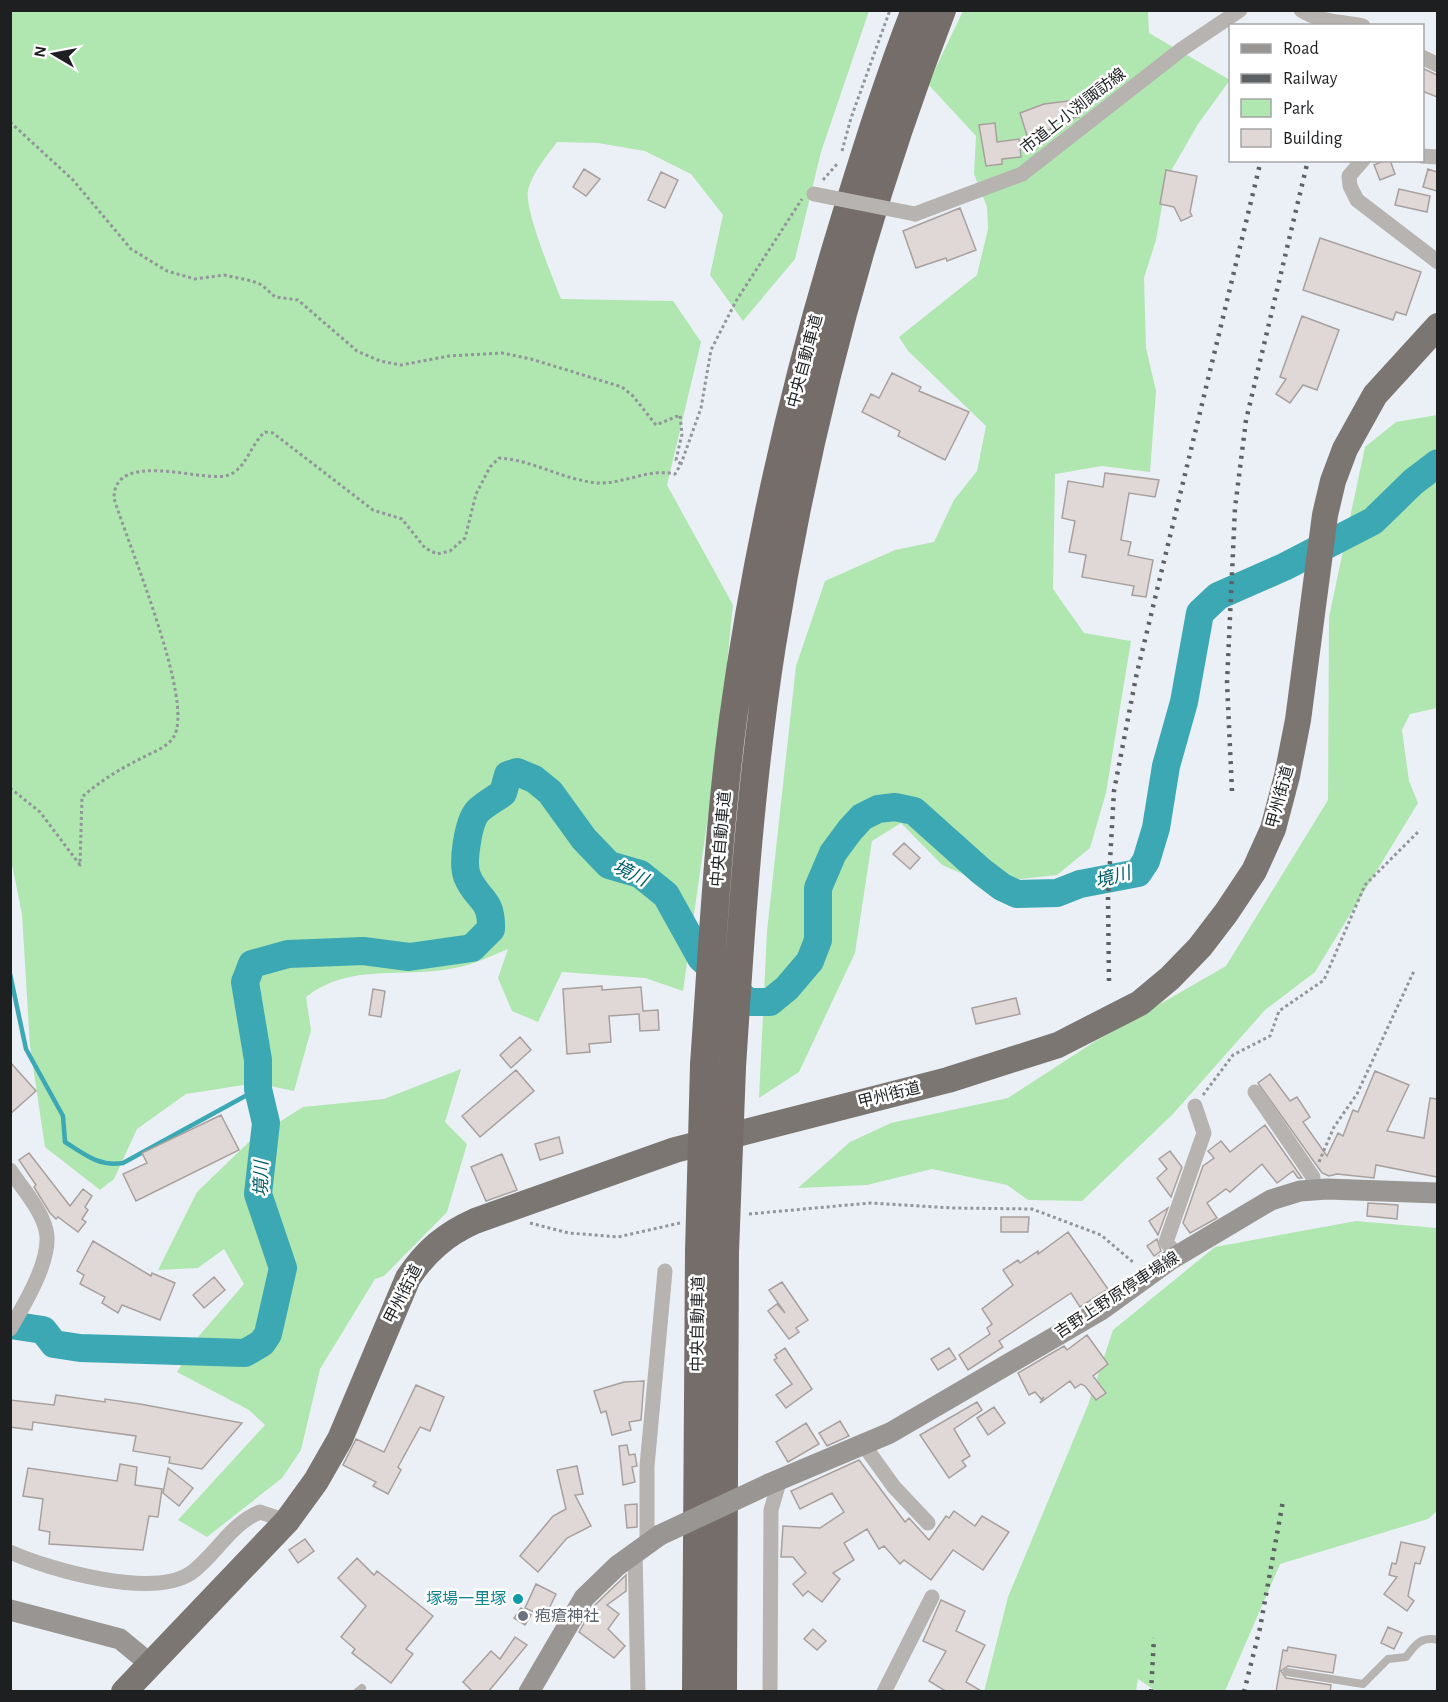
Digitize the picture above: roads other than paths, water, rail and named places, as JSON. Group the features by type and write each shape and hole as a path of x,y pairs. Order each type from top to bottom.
{"highway":[{"name":"中央自動車道","path":"723,1692 712,1252 704,1065 715,899 733,720 756,578 782,452 822,293 867,146 915,10"},
{"name":"中央自動車道","path":"696,1692 712,1252 732,1067 743,900 772,646 808,452 849,290 890,156 942,10"},
{"name":"甲州街道","path":"124,1692 149,1663 287,1521 316,1481 340,1439 395,1303 420,1260 454,1230 506,1209 675,1150 948,1080 1058,1045 1140,1003 1200,947 1254,871 1273,829 1298,720 1325,515 1333,481 1345,449 1375,395 1437,326"}],"main road":[{"name":"吉野上野原停車場線","path":"647,1543 775,1481 890,1433 1101,1310 1177,1255 1271,1200 1313,1184 1437,1193"},
{"path":"530,1692 584,1598 647,1543"},
{"path":"10,1610 120,1639 149,1663"}],"street":[{"name":"市道上小渕諏訪線","path":"812,194 915,214 1022,174 1182,49 1240,10"},
{"path":"1301,10 1312,18 1343,24"},
{"path":"1361,162 1349,176 1350,186 1357,200 1437,262"},
{"path":"1255,1092 1313,1184"},
{"path":"1177,1255 1166,1242 1204,1133 1194,1106"},
{"path":"10,1170 46,1230 45,1258 10,1329"},
{"path":"638,1692 647,1543 647,1466 665,1271"},
{"path":"863,1444 894,1487 928,1523"},
{"path":"770,1692 771,1510 775,1481"},
{"path":"10,1552 60,1571 83,1576 119,1582 168,1580 191,1573 246,1517 260,1512 287,1521"},
{"path":"884,1692 932,1597"}],"lane":[{"path":"1287,1672 1363,1684 1388,1659 1406,1657 1416,1644 1428,1638 1437,1640"}],"waterway":[{"name":"境川","path":"10,1325 43,1330 54,1344 80,1348 245,1353 262,1343 268,1334 283,1268 258,1194 266,1123 258,1089 258,1060 245,982 252,964 288,954 363,951 409,957 472,948 491,929 491,919 486,905 467,876 465,862 469,834 477,812 503,793 508,775 517,772 534,779 550,792 584,839 609,865 640,874 666,895 701,958 748,1002 770,1002 787,988 810,961 818,940 818,888 833,853 862,817 878,809 895,807 914,811 981,871 1002,887 1017,894 1057,893 1080,884 1138,873 1146,861 1156,828 1166,766 1184,702 1200,613 1218,596 1284,567 1373,521 1413,482 1438,463"},
{"path":"10,974 26,1049 63,1116 65,1142 85,1155 106,1163 123,1163 258,1089"}],"railway":[{"path":"1109,981 1108,896 1114,791 1136,677 1261,162"},
{"path":"1232,791 1227,683 1235,508 1246,420 1308,162"},
{"path":"1244,1692 1260,1628 1283,1501"},
{"path":"1151,1692 1154,1638"}],"place":[{"name":"塚場一里塚","path":"518,1599"},
{"name":"疱瘡神社","path":"523,1616"}]}
